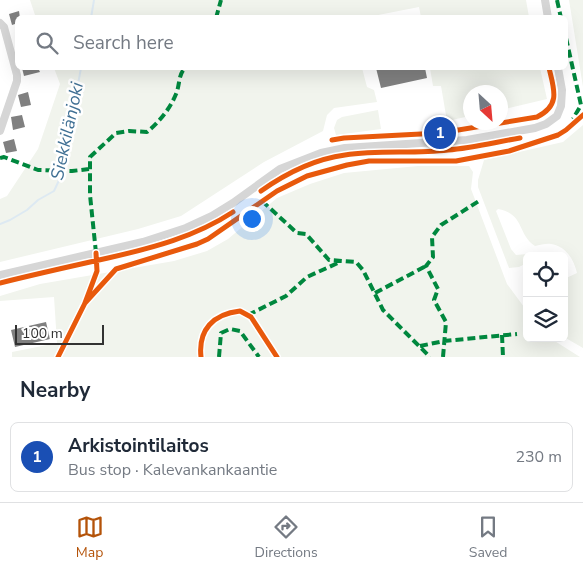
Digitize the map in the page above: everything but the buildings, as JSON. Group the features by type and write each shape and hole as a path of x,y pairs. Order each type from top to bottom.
{"street":[{"path":"545,0 548,15"},
{"path":"0,22 4,28 15,68"},
{"path":"0,131 17,81 16,70"},
{"path":"0,275 143,242 179,231 212,216 280,169 321,153 345,148 467,140 540,126 557,116 561,106 562,90 558,70"}],"shaded area":[{"path":"30,0 526,0 529,15 421,15 419,7 378,15 35,15"},
{"path":"569,0 583,0 583,87"},
{"path":"55,70 363,70 367,87 374,90 377,102 334,108 327,115 323,131 264,162 181,216 138,229 0,262 0,199 7,196 38,149 60,84"},
{"path":"430,70 540,70 547,99 508,108 508,85 463,85 463,118 447,121 441,86 433,86"},
{"path":"378,110 381,129 336,135 334,128 337,120 342,117"},
{"path":"583,125 583,348 568,339 568,277 577,273 568,252 556,245 535,246 525,236 513,215 498,209 496,211 511,249 516,255 523,254 523,265 509,268 478,187 478,180 484,160 563,142"},
{"path":"418,166 469,166 473,172 471,189 507,284 523,306 523,342 556,342 580,357 12,357 12,352 57,343 54,297 0,301 0,296 40,284 174,261 207,251 228,239 277,198 310,184 344,173"}],"waterway":[{"name":"Siekkilänjoki","path":"92,15 94,0"},
{"name":"Siekkilänjoki","path":"0,224 27,210 38,200 54,191 61,176 81,70"}],"marked path":[{"path":"217,15 221,0"},
{"path":"557,0 560,15"},
{"path":"568,47 581,105 573,119"},
{"path":"96,253 90,195 90,157 116,133 129,131 147,132 164,115 174,100 184,70"},
{"path":"0,158 4,157 38,170 72,171 89,169"},
{"path":"262,201 297,233 306,234 329,260 356,262 363,270 383,310 430,357"},
{"path":"443,357 446,322 434,300 438,289 426,266 433,257 432,237 441,225 479,201"},
{"path":"248,315 286,296 307,277 340,262"},
{"path":"375,293 426,266"},
{"path":"219,357 221,333 230,329 240,331 259,357"},
{"path":"420,346 444,341 517,334"},
{"path":"502,335 503,357"}],"cycle path":[{"path":"332,140 440,133 537,117 545,112 553,102 554,90 549,70"},
{"path":"85,303 116,269 208,239 277,191 307,176 369,161 456,161 509,151 558,135 583,115"},
{"path":"261,191 301,168 334,157 371,153 448,150 520,138"},
{"path":"0,283 157,246 204,228 233,212"},
{"path":"58,357 85,303 97,271 96,253"},
{"path":"201,357 202,339 209,325 222,316 240,311 251,317 277,357"}],"place":[{"name":"Arkistointilaitos","path":"440,133"}]}
